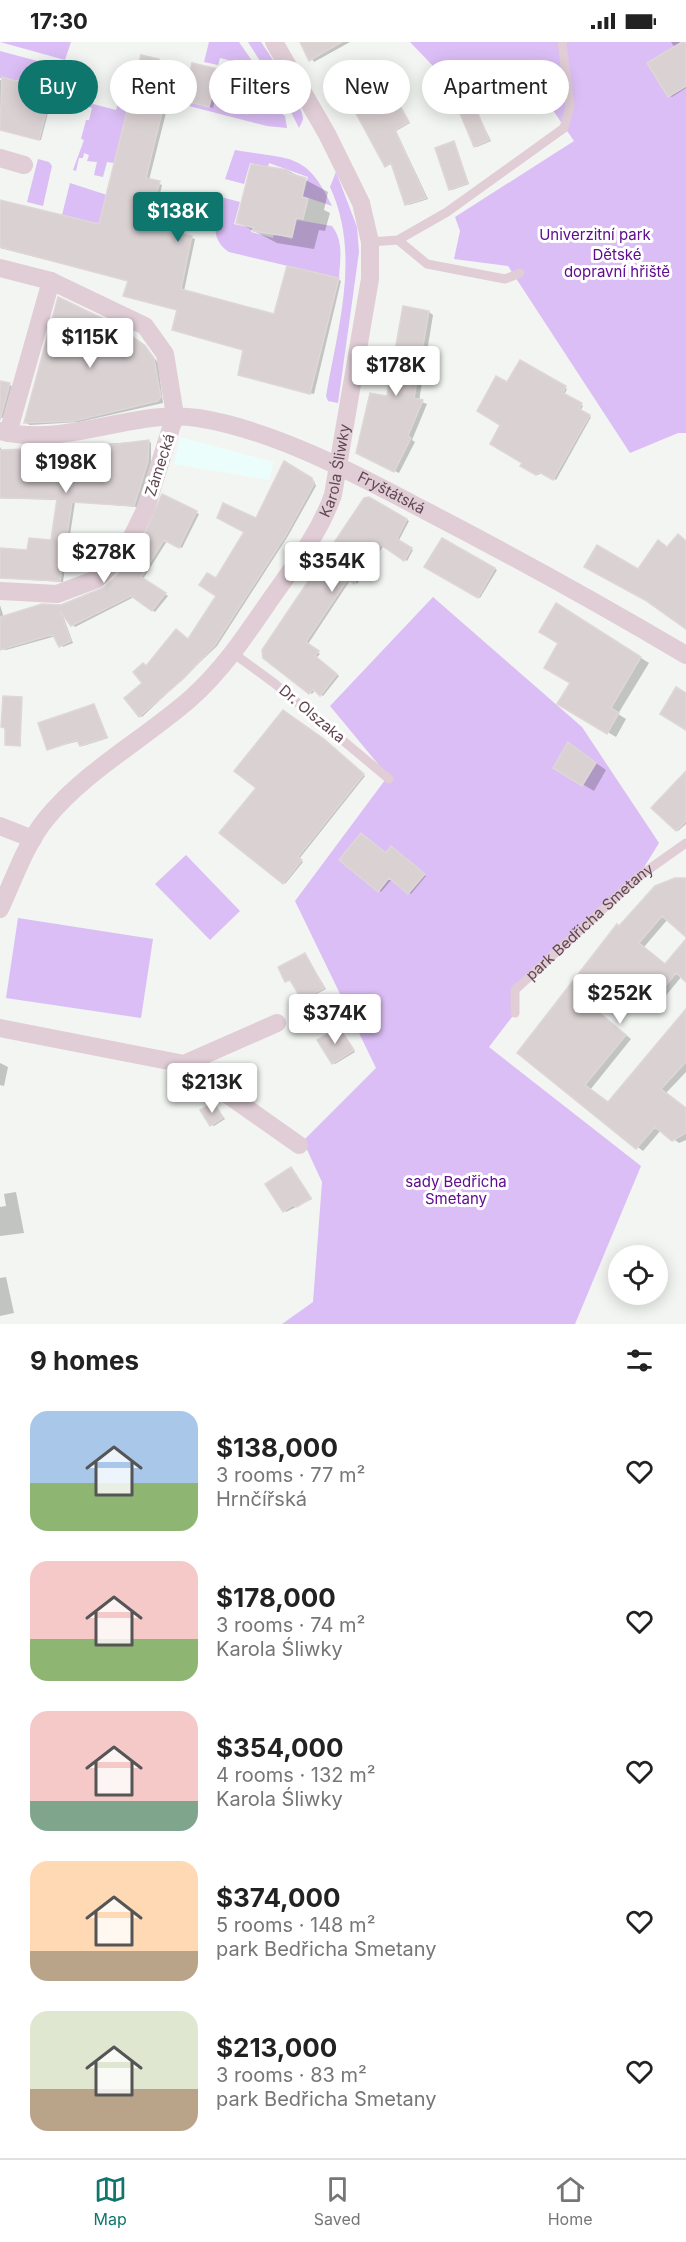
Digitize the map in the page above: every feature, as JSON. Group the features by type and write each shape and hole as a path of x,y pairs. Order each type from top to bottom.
{"street":[{"name":"Karola Śliwky","path":"0,909 33,839 46,819 74,789 191,698 233,653 324,520 339,468 370,279 370,242 362,203 327,135 274,42"},
{"path":"0,158 24,165"},
{"path":"0,268 51,281 145,326 165,354 175,416"},
{"path":"4,432 51,281"},
{"name":"Fryštátská","path":"4,432 74,433 175,416 200,418 272,440 308,452 548,574 686,655"},
{"name":"Zámecká","path":"0,591 57,594 97,579 124,553 146,508 175,416"},
{"path":"0,826 33,839"},
{"path":"184,1064 278,1023"},
{"path":"0,1028 184,1064 299,1145"}],"lane":[{"path":"370,242 398,240 447,212 564,128 570,106 562,42"},
{"path":"398,240 428,264 505,279 520,273"},
{"name":"Dr. Olszaka","path":"233,653 274,683 389,779"},
{"name":"park Bedřicha Smetany","path":"515,1013 515,990 638,878 686,843"}],"shaded area":[{"path":"180,437 274,462 269,480 174,464"}],"green space":[{"path":"0,42 71,42 65,60"},
{"path":"209,42 239,42 252,60 220,58 219,60 209,60 209,63 204,62"},
{"path":"248,42 261,42 273,60 259,60"},
{"name":"Univerzitní park","path":"410,42 686,42 686,433 678,433 630,453 508,266 454,259 460,231 455,217 574,141 556,114 569,114 569,60 427,60"},
{"path":"0,51 34,60 18,60 18,81 0,78"},
{"path":"197,104 209,107 209,111 197,108"},
{"path":"98,105 110,108 110,114 126,114 114,163 107,162 103,177 94,175 97,162 87,161 89,155 84,153 83,158 79,158 76,171 73,170 84,140 81,139 86,120 89,120 90,114 98,114"},
{"path":"220,114 283,114 285,116 287,128 267,126"},
{"path":"292,114 302,114 303,119 299,128"},
{"path":"235,150 294,161 314,175 332,206 303,196 308,177 269,163 268,167 250,163 244,184 225,179"},
{"path":"38,159 49,162 52,166 43,206 27,202"},
{"path":"336,172 357,227 359,252 338,403 328,401 326,396 341,317 346,264 339,212 330,187"},
{"path":"70,183 107,195 97,234 82,220 62,215"},
{"path":"221,197 240,202 234,224 252,228 251,232 273,238 274,234 292,239 297,220 332,226 340,244 339,278 229,252 222,246 216,234 215,227"},
{"name":"sady Bedřicha Smetany","path":"433,597 582,727 659,843 638,877 515,990 515,1013 489,1047 641,1166 575,1324 282,1324 313,1302 322,1182 303,1141 376,1068 295,901 388,776 330,706"},
{"path":"186,855 240,911 210,940 155,884"},
{"path":"18,918 153,939 141,1018 6,998"}],"building":[{"path":"300,42 342,42 311,60 309,60"},
{"path":"682,42 686,42 686,86 668,97 647,63"},
{"path":"141,55 159,59 159,60 140,60"},
{"path":"197,64 209,67 209,107 197,104"},
{"path":"2,77 18,81 18,114 46,114 39,140 0,130"},
{"path":"126,114 162,114 146,178 160,181 148,225 192,236 181,289 274,314 287,266 339,278 310,394 238,375 243,350 172,330 177,310 123,296 128,281 0,247 0,200 99,224"},
{"path":"356,114 405,114 409,122 395,130 426,198 405,205 391,163 385,167"},
{"path":"460,114 478,114 489,140 474,147"},
{"path":"454,141 468,183 449,190 435,148"},
{"path":"251,164 289,170 288,173 306,178 302,197 308,199 303,219 296,218 292,237 253,231 254,228 236,223"},
{"path":"58,297 120,327 146,347 154,359 161,397 158,401 74,421 24,423"},
{"path":"403,306 429,311 414,398 423,400 408,436 411,438 394,472 356,453 370,393 387,396"},
{"path":"520,360 566,386 563,393 582,403 579,409 590,415 553,480 539,472 536,475 520,466 522,463 490,444 500,425 477,411 496,376 507,382"},
{"path":"0,381 10,383 0,420"},
{"path":"149,440 148,462 134,506 72,502 60,581 0,578 0,548 27,550 29,538 51,540 57,499 0,498 0,450 101,446"},
{"path":"284,461 312,478 314,484 286,535 215,645 184,678 139,717 124,698 142,683 133,672 143,663 146,666 176,629 188,639 216,596 199,585 207,573 216,578 244,532 217,518 223,503 256,518"},
{"path":"162,494 197,511 179,548 164,540 141,577 166,593 152,611 131,596 71,626 60,611 71,641 59,647 53,635 0,650 0,617 42,604 61,605 105,587 134,558"},
{"path":"369,497 407,519 397,539 412,548 404,561 381,545 354,584 348,579 306,642 319,651 315,656 337,674 320,696 313,689 309,694 263,658 262,650 364,498"},
{"path":"678,534 686,541 686,629 645,600 584,567 597,545 638,569 658,540 667,547"},
{"path":"442,538 495,568 478,598 424,567"},
{"path":"556,603 641,657 611,708 619,713 607,734 557,704 570,683 544,668 558,643 539,632"},
{"path":"676,687 686,693 686,730 660,714"},
{"path":"3,696 22,697 20,746 5,745 5,728 1,727"},
{"path":"94,704 107,737 80,746 77,740 47,750 38,723"},
{"path":"283,710 324,739 364,774 298,857 302,860 283,884 219,833 256,788 234,771"},
{"path":"568,742 596,763 582,786 553,768"},
{"path":"686,771 686,821 676,831 651,808"},
{"path":"361,833 386,853 391,846 425,874 408,894 389,878 378,892 339,860"},
{"path":"675,878 686,878 686,937 662,916 639,943 665,964 686,939 686,982 676,973 648,1008 611,979 590,1005 626,1035 585,1085 608,1102 686,1009 686,1062 661,1089 686,1108 686,1133 672,1141 655,1127 636,1149 517,1053 617,924 619,926 655,886"},
{"path":"305,953 324,988 302,1000 290,980 285,982 278,967"},
{"path":"339,1027 354,1050 332,1064 317,1040"},
{"path":"214,1102 223,1118 210,1126 200,1110"},
{"path":"291,1167 311,1198 283,1212 265,1184"}],"park label":[{"name":"Dětské dopravní hřiště","path":"617,264"}]}
